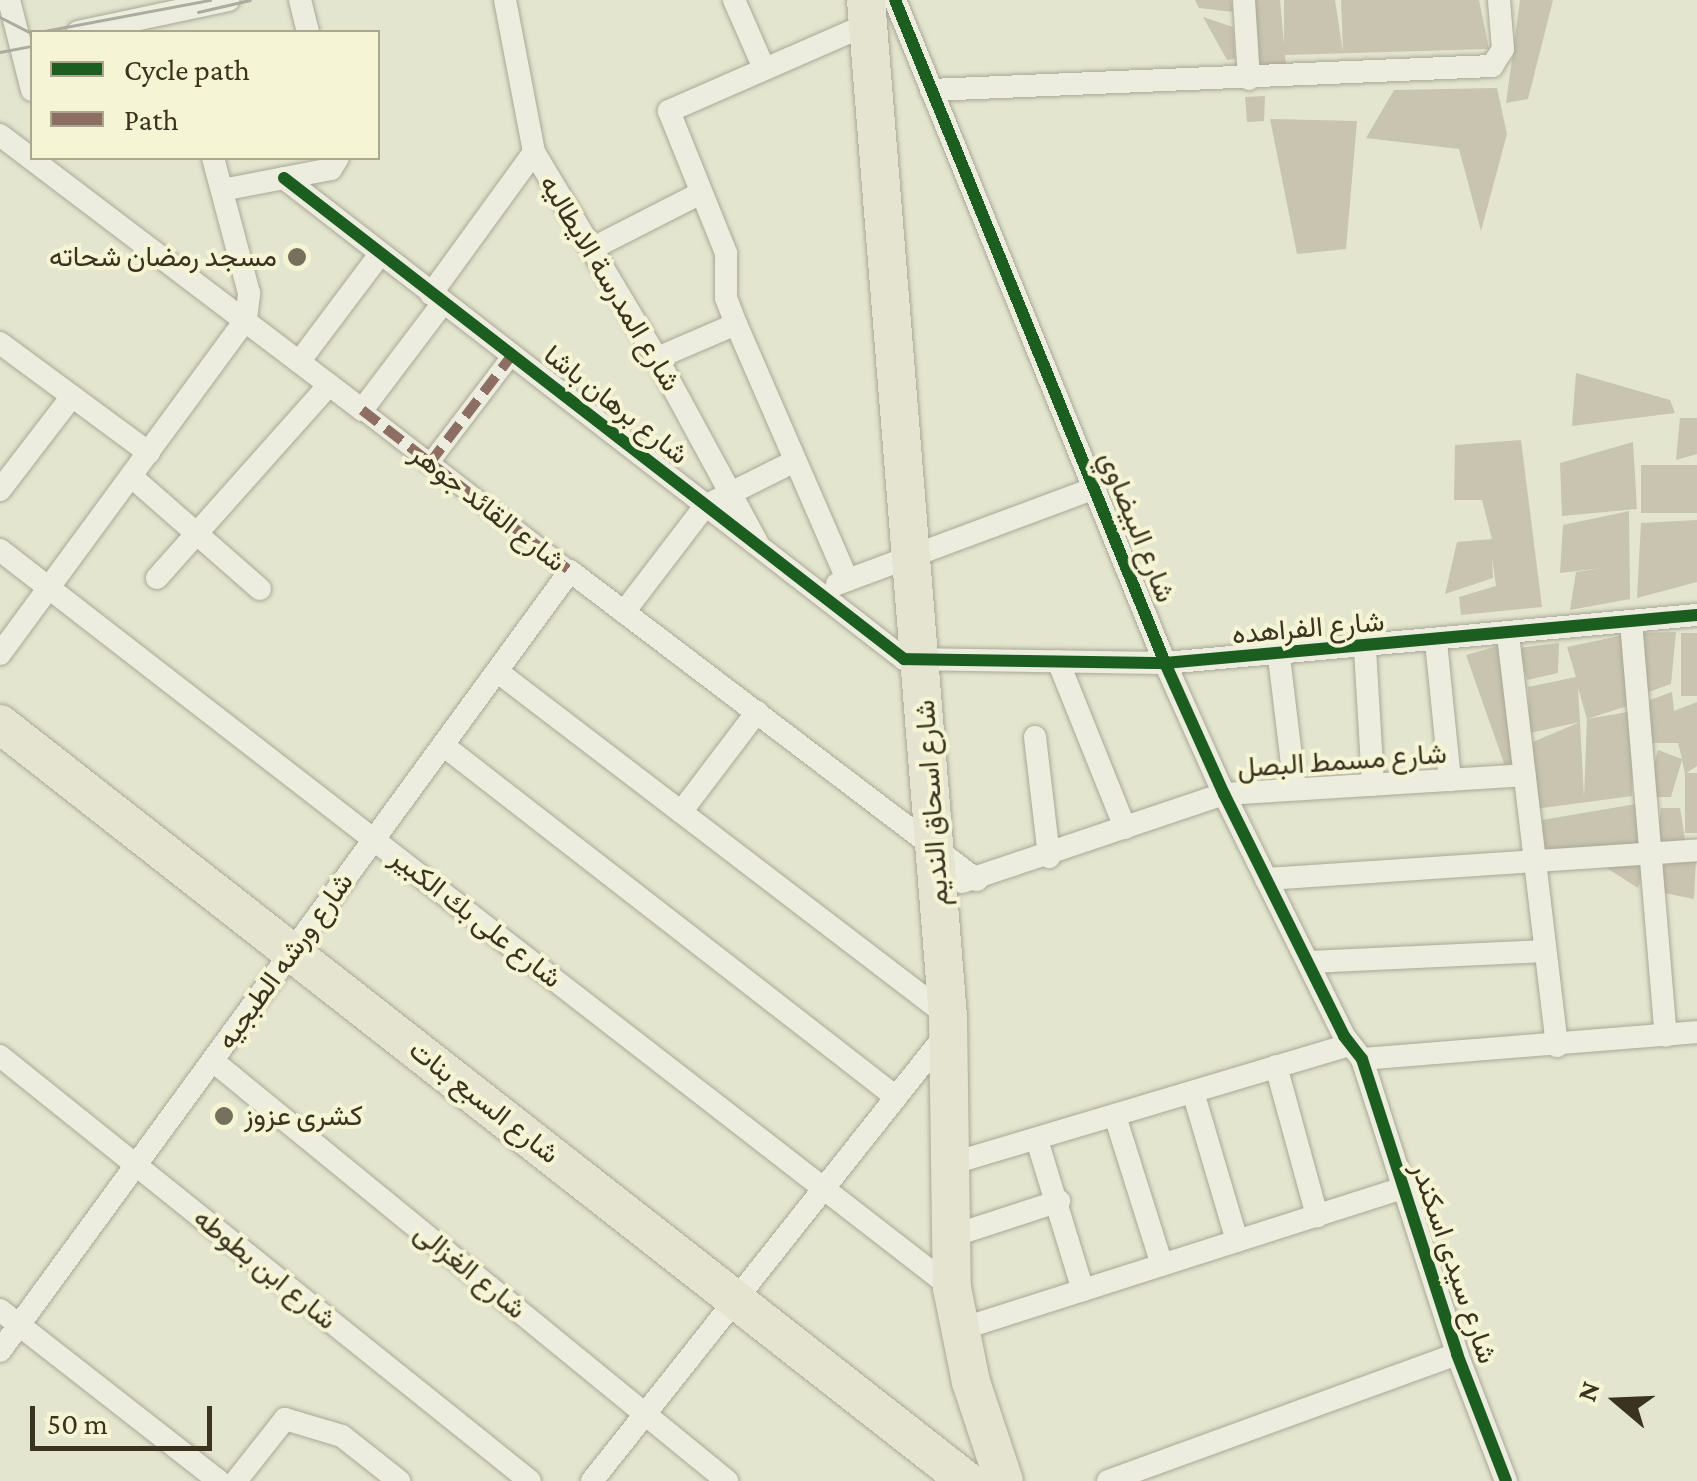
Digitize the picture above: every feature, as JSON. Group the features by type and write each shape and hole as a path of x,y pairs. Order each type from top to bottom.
{"main road":[{"name":"شارع اسحاق النديم","path":"881,9 911,553 949,1024 952,1288 958,1330 1004,1481"},
{"name":"شارع السبع بنات","path":"0,724 735,1299 956,1478"}],"street":[{"path":"9,0 30,83"},
{"path":"98,30 178,22 228,0"},
{"path":"300,0 308,30"},
{"name":"شارع المدرسة الايطاليه","path":"505,0 534,152 657,358 761,550"},
{"path":"734,0 763,66"},
{"path":"1244,0 1249,78"},
{"path":"931,90 1249,78 1500,61 1499,0"},
{"path":"847,580 726,298 726,253 672,106 881,9"},
{"name":"شارع البيضاوي","path":"881,9 931,90 1165,663 1224,794 1356,1052"},
{"name":"شارع القائد جوهر","path":"0,135 30,153"},
{"path":"362,410 534,152"},
{"path":"0,654 246,319 249,293 214,160"},
{"path":"222,190 331,169 337,160"},
{"name":"شارع القائد جوهر","path":"53,167 429,464 757,712 937,866 977,880"},
{"name":"شارع برهان باشا","path":"284,178 893,653 922,662"},
{"path":"591,249 701,193"},
{"path":"299,362 380,254"},
{"path":"657,358 736,324"},
{"path":"0,343 149,453"},
{"path":"429,464 512,356"},
{"path":"157,578 330,385"},
{"path":"0,490 72,396"},
{"path":"624,612 705,506 795,461"},
{"path":"132,477 260,589"},
{"path":"816,592 911,553 1095,488"},
{"name":"شارع على بك الكبير","path":"0,550 952,1288"},
{"name":"شارع ورشه الطبجيه","path":"0,1351 570,572"},
{"name":"شارع الفراهده","path":"922,662 1165,663 1279,657 1697,615"},
{"path":"1630,622 1666,1036"},
{"path":"1508,635 1557,1046"},
{"path":"1436,642 1450,780"},
{"path":"1364,649 1374,785"},
{"path":"1279,657 1295,790"},
{"path":"1058,662 1126,828"},
{"path":"498,672 949,1024 896,1097 592,1481"},
{"path":"681,812 757,712"},
{"path":"1035,737 1049,857"},
{"path":"443,745 896,1097"},
{"name":"شارع مسمط البصل","path":"937,866 977,880 1224,794 1524,775"},
{"path":"1266,879 1697,850"},
{"path":"1310,962 1545,951"},
{"path":"950,1164 1276,1066 1356,1052 1557,1046 1697,1032"},
{"name":"شارع سيدى اسكندر","path":"1356,1052 1457,1354 1506,1481"},
{"name":"شارع ابن بطوطه","path":"0,1056 530,1481"},
{"name":"شارع الغزالى","path":"213,1061 727,1481"},
{"path":"1276,1066 1317,1216"},
{"path":"1193,1092 1237,1241"},
{"path":"1115,1116 1162,1264"},
{"path":"1037,1140 1060,1202 1083,1290"},
{"path":"958,1330 1401,1189"},
{"path":"949,1237 1060,1202"},
{"path":"0,1310 219,1481"},
{"path":"1108,1481 1457,1354"},
{"path":"236,1481 285,1419 342,1436 399,1481"}],"building":[{"path":"1195,0 1231,0 1233,12 1199,8"},
{"path":"1251,0 1280,0 1284,44 1284,0 1335,0 1343,52 1341,0 1479,0 1489,49 1285,55 1286,64 1249,70"},
{"path":"1520,0 1553,0 1528,99 1506,103"},
{"path":"1203,17 1233,27 1235,59 1227,60"},
{"path":"1497,88 1507,134 1481,231 1459,149 1366,138 1394,90"},
{"path":"1265,96 1264,121 1247,122 1245,97"},
{"path":"1270,119 1357,121 1346,249 1297,254"},
{"path":"1576,373 1670,400 1675,413 1572,426"},
{"path":"1680,418 1697,418 1697,454 1676,460"},
{"path":"1521,440 1542,607 1461,615 1459,597 1496,586 1492,557 1493,578 1445,594 1457,542 1492,539 1482,500 1454,500 1455,445"},
{"path":"1633,442 1637,509 1562,516 1560,463"},
{"path":"1641,465 1697,465 1697,513 1641,513"},
{"path":"1629,511 1630,599 1570,610 1576,572 1603,568 1560,573 1563,525"},
{"path":"1697,520 1697,582 1637,598 1641,523"},
{"path":"1676,632 1671,684 1637,696 1643,633"},
{"path":"1681,633 1697,633 1697,696 1681,696"},
{"path":"1624,635 1637,703 1587,719 1578,688 1580,722 1530,733 1528,687 1576,677 1567,647"},
{"path":"1559,643 1558,673 1527,680 1518,648"},
{"path":"1498,646 1515,761 1505,766 1466,655"},
{"path":"1672,692 1674,711 1697,702 1697,766 1685,774 1682,760 1671,797 1645,797 1658,750 1682,759 1678,743 1641,743 1650,700"},
{"path":"1633,711 1632,796 1535,809 1533,742 1580,722 1584,797 1587,719"},
{"path":"1685,773 1697,773 1697,833 1685,833"},
{"path":"1636,804 1640,847 1544,850 1542,820"},
{"path":"1661,808 1680,808 1686,845 1656,847"},
{"path":"1650,853 1638,888 1605,867"},
{"path":"1696,859 1694,899 1659,892 1663,865"}],"tram line":[{"path":"50,30 210,0"},
{"path":"198,12 250,0"},
{"path":"0,17 30,32"},
{"path":"0,52 30,46"}],"marked path":[{"path":"429,464 512,355"},
{"path":"362,410 570,571"}],"cycle path":[{"path":"895,0 1165,663 1224,794 1344,1036 1362,1059 1457,1354 1506,1481"},
{"path":"284,178 904,659 1165,663 1697,615"}],"place":[{"name":"مسجد رمضان شحاته","path":"297,257"},
{"name":"كشرى عزوز","path":"224,1116"}]}
